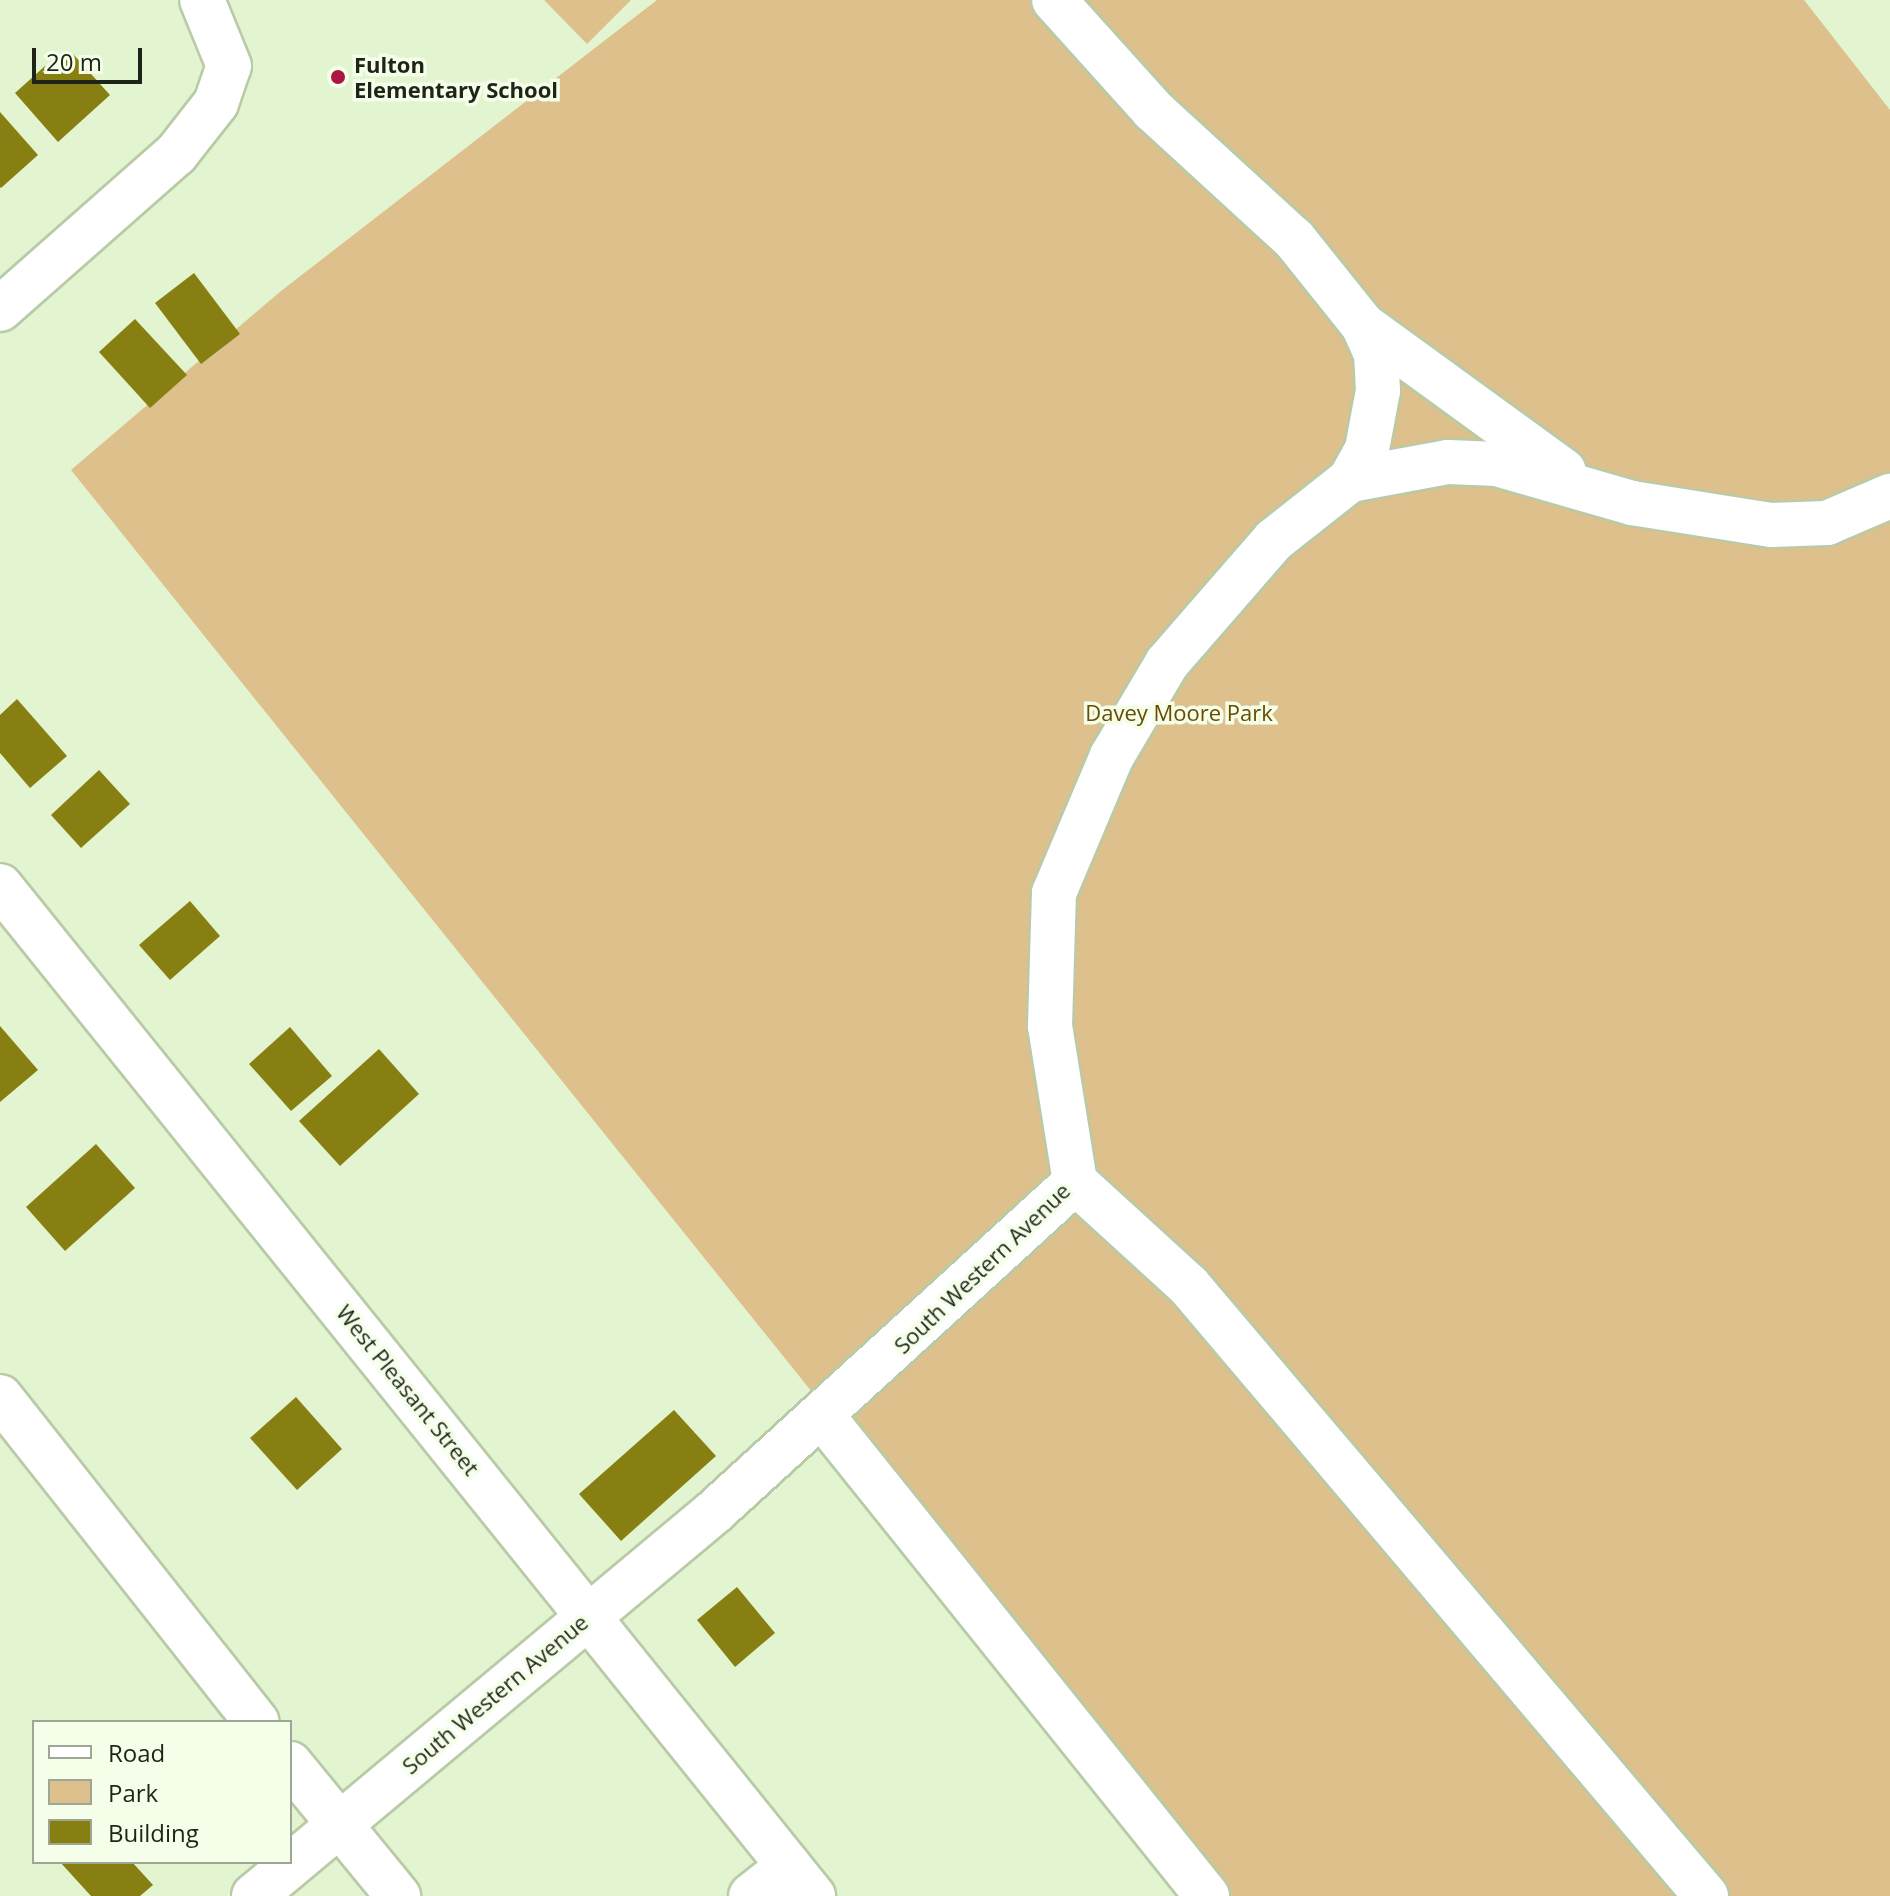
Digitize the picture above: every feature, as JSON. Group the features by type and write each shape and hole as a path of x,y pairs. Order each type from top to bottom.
{"street":[{"path":"0,309 176,154 216,103 229,66 202,0"},
{"path":"1054,0 1153,110 1294,239 1363,325 1376,354 1378,391 1367,449 1350,480"},
{"path":"1363,325 1592,490"},
{"name":"South Western Avenue","path":"254,1896 823,1417 1075,1182 1050,1026 1048,947 1072,839 1112,756 1194,628 1274,540 1350,480 1448,462 1497,464 1592,490 1771,525 1827,523 1890,496"},
{"name":"West Pleasant Street","path":"0,886 590,1615 801,1881"},
{"path":"1075,1182 1189,1286 1706,1896"},
{"path":"0,1397 255,1720"},
{"path":"823,1417 1207,1896"},
{"path":"292,1766 398,1896"},
{"path":"751,1896 801,1881"}],"green space":[{"path":"544,0 631,0 587,44"},
{"name":"Davey Moore Park","path":"657,0 1804,0 1890,110 1890,1896 1217,1896 71,470 281,291"}],"building":[{"path":"73,54 110,95 58,142 15,93 45,66 52,73"},
{"path":"0,112 38,155 1,188 0,187"},
{"path":"194,273 240,334 201,364 155,303"},
{"path":"135,319 187,375 150,408 99,352"},
{"path":"17,699 67,756 30,788 0,753 0,715"},
{"path":"99,770 130,804 81,848 51,815"},
{"path":"190,901 220,936 170,980 139,945"},
{"path":"0,1026 38,1070 0,1102"},
{"path":"290,1027 332,1076 291,1111 249,1064"},
{"path":"379,1049 419,1094 340,1166 299,1121"},
{"path":"96,1144 135,1188 65,1251 26,1207"},
{"path":"296,1397 342,1449 297,1490 250,1438"},
{"path":"674,1410 716,1456 621,1541 579,1494"},
{"path":"737,1587 775,1633 735,1667 697,1620"},
{"path":"62,1864 134,1864 153,1885 140,1896 91,1896"}],"place":[{"name":"Fulton Elementary School","path":"338,77"}]}
